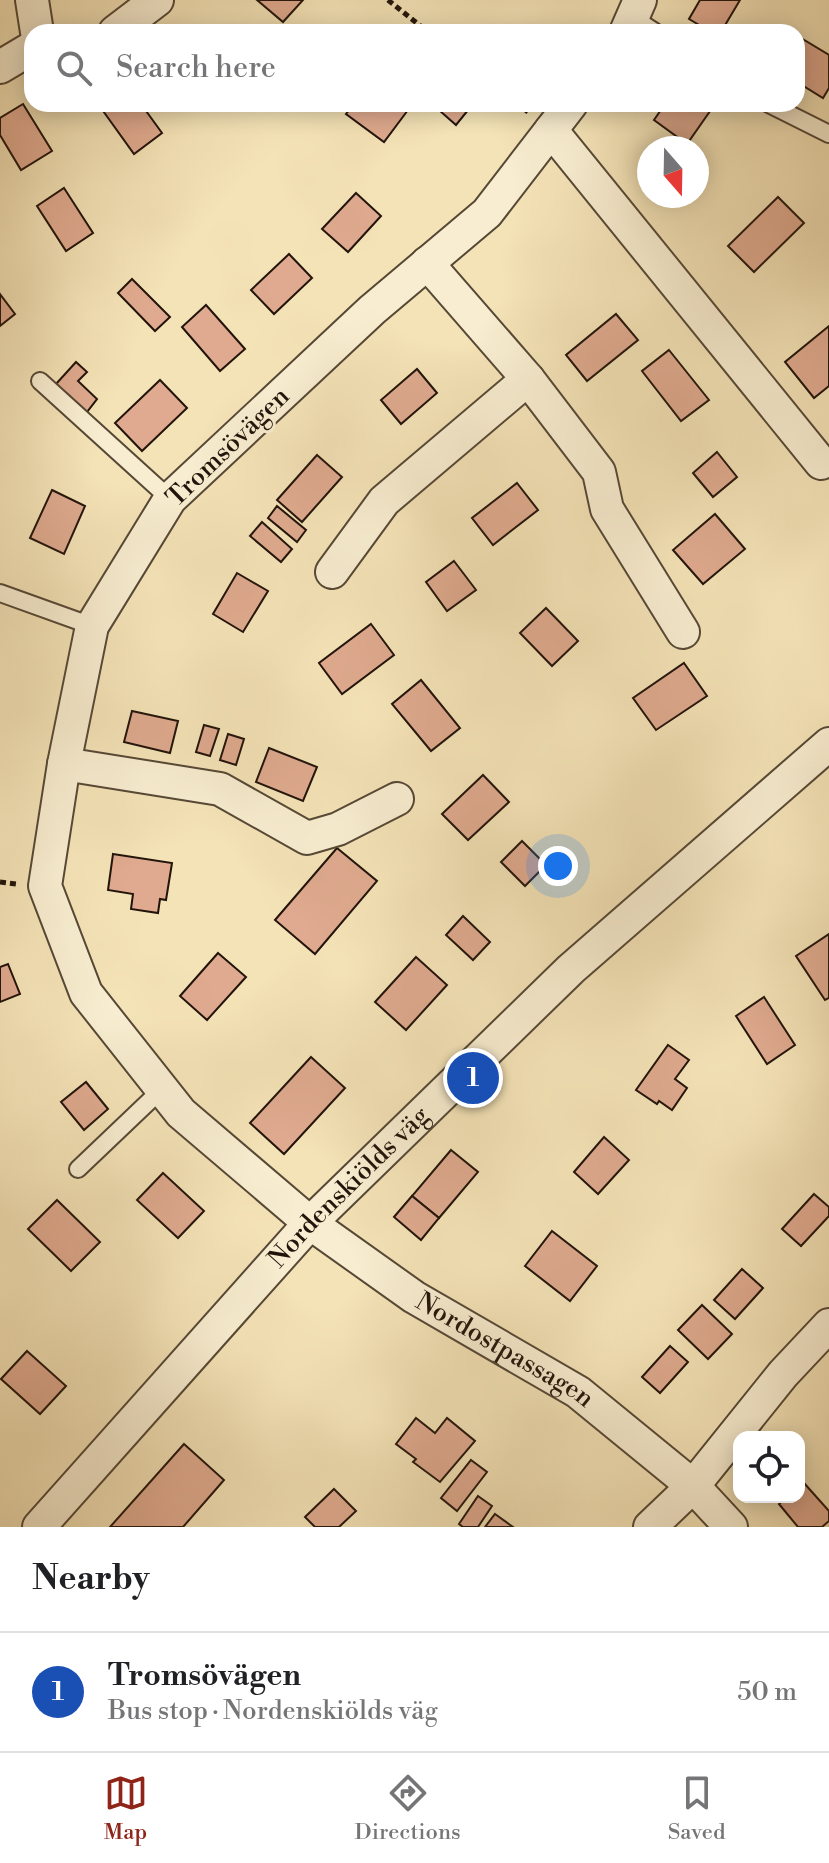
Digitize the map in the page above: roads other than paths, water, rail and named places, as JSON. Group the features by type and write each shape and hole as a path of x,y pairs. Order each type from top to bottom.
{"street":[{"path":"32,0 36,24"},
{"path":"126,24 157,0"},
{"path":"0,67 24,53"},
{"name":"Tromsövägen","path":"310,1223 181,1113 86,993 45,886 64,764 92,626 170,499 372,310 487,213 565,112"},
{"path":"551,130 821,463"},
{"path":"427,263 528,379 599,472 607,509 683,632"},
{"path":"332,572 384,501 528,379"},
{"name":"Nordenskiölds väg","path":"39,1527 310,1223 571,969 829,744"},
{"path":"64,764 220,789 307,838 338,829 397,799"},
{"name":"Nordostpassagen","path":"310,1223 414,1297 578,1392 693,1486 731,1527"},
{"path":"650,1527 693,1486 783,1374 829,1325"}],"lane":[{"path":"785,112 829,134"},
{"path":"40,381 170,499"},
{"path":"0,593 92,626"},
{"path":"78,1169 162,1089"}],"place":[{"name":"Tromsövägen","path":"473,1078"}]}
